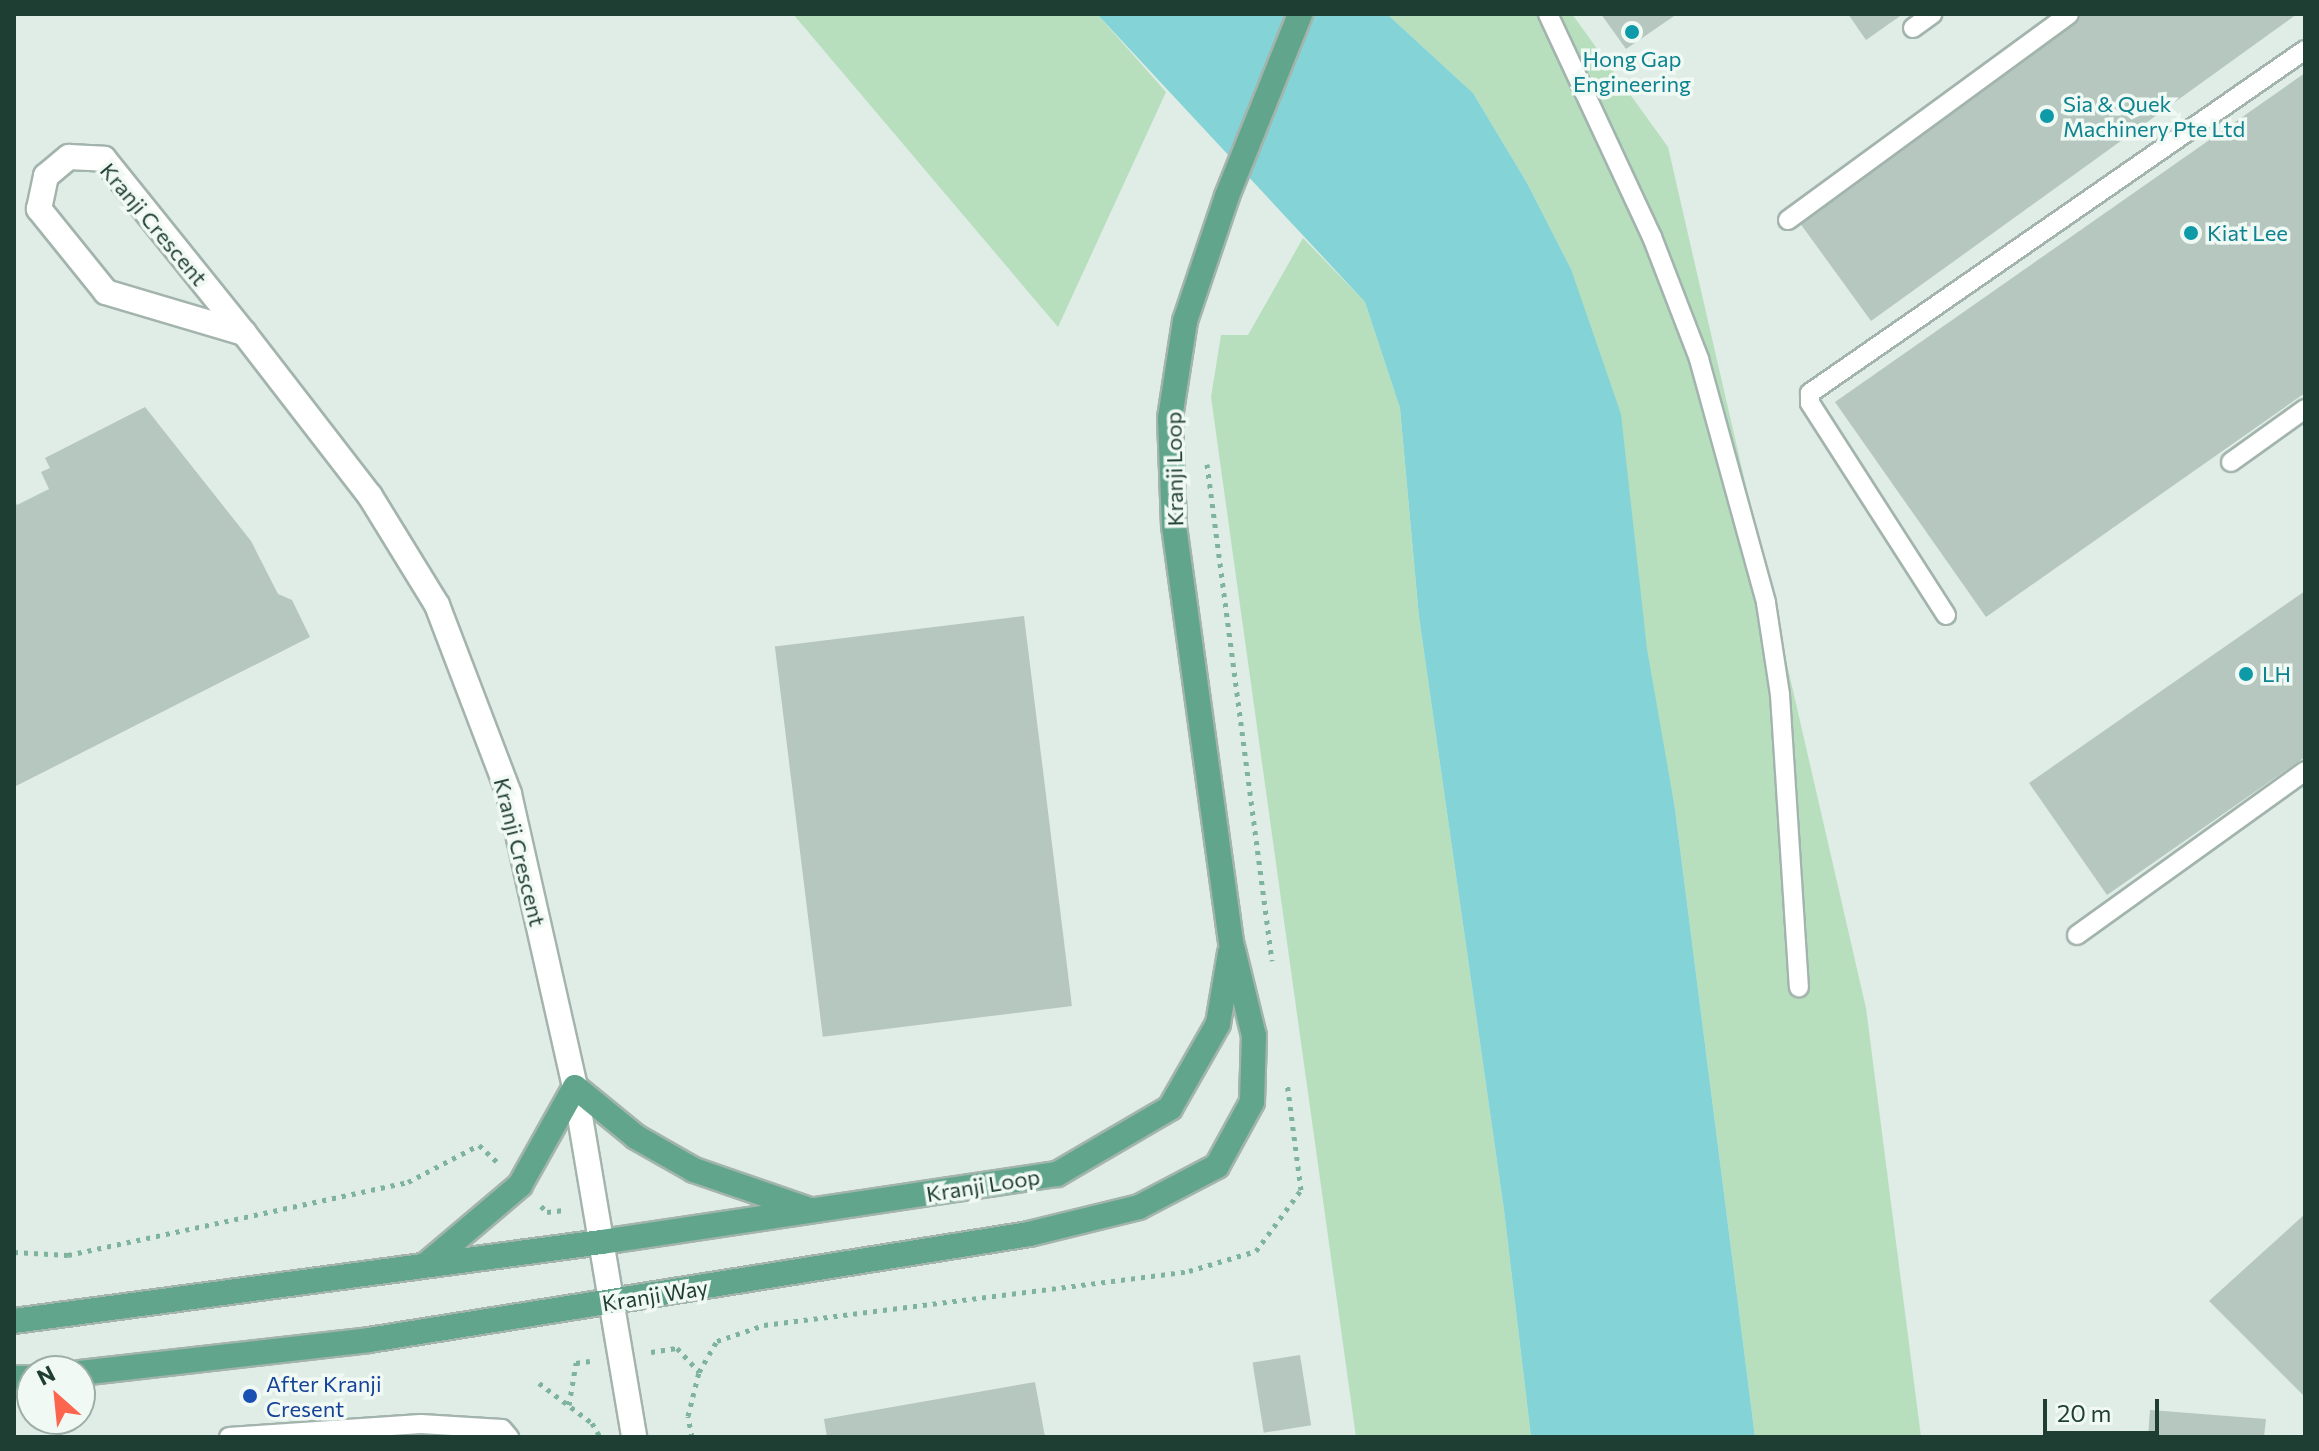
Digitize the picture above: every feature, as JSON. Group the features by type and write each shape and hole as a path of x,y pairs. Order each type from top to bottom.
{"main road":[{"name":"Kranji Loop","path":"1217,1166 1252,1102 1254,1036 1231,942 1174,526 1170,418 1185,321 1227,196 1300,14"},
{"name":"Kranji Loop","path":"601,1242 1057,1174 1170,1108 1218,1024 1231,942"},
{"path":"427,1264 520,1185 575,1087 636,1137 694,1170 813,1211"},
{"name":"Kranji Way","path":"96,1371 369,1340 1029,1234 1139,1207 1217,1166"},
{"path":"14,1321 601,1242"}],"street":[{"name":"Kranji Crescent","path":"244,333 106,292 39,209 46,176 69,157 104,159 244,333 370,496 437,605 509,794 575,1087 634,1437"}],"lane":[{"path":"1548,14 1652,237 1699,359 1766,603 1780,695 1799,987"},
{"path":"1913,28 1932,14"},
{"path":"1788,220 2069,14"},
{"path":"1946,615 1810,403 1810,393 2305,50"},
{"path":"2231,462 2305,409"},
{"path":"2077,935 2305,771"},
{"path":"229,1437 421,1424 502,1429 509,1437"}],"path":[{"path":"1205,451 1273,970"},
{"path":"692,1437 688,1416 699,1372 717,1341 764,1325 1189,1271 1256,1251 1301,1190 1287,1080"},
{"path":"14,1252 68,1255 408,1182 479,1145 547,1212 595,1207"},
{"path":"539,1383 592,1423 600,1437"}],"green space":[{"path":"793,14 1097,14 1166,92 1058,327"},
{"path":"1387,14 1572,14 1668,147 1866,1008 1921,1437 1755,1437 1675,809 1571,269 1527,183 1473,93"},
{"path":"1303,238 1365,302 1400,408 1419,617 1504,1210 1531,1437 1356,1437 1211,397 1221,335 1248,335"}],"water":[{"path":"1097,14 1387,14 1473,93 1527,183 1571,269 1621,414 1647,649 1675,809 1755,1437 1531,1437 1504,1210 1419,617 1400,408 1365,302"}],"building":[{"name":"Hong Gap Engineering","path":"1601,14 1677,14 1626,49"},
{"path":"1848,14 1903,14 1866,40"},
{"name":"Sia & Quek Machinery Pte Ltd","path":"2082,14 2297,14 1871,321 1797,219"},
{"name":"Kiat Lee","path":"2305,73 2305,393 1986,617 1835,402"},
{"path":"145,407 251,541 278,594 292,600 310,637 14,787 14,499 17,505 49,489 41,472 50,468 45,458"},
{"name":"LH","path":"2305,591 2305,757 2107,895 2029,783"},
{"path":"1024,616 1072,1006 823,1037 775,647"},
{"path":"2305,1214 2305,1397 2209,1301"},
{"path":"1300,1355 1311,1425 1264,1433 1253,1363"},
{"path":"1035,1382 1045,1437 827,1437 824,1419"},
{"path":"2150,1410 2266,1419 2264,1437 2148,1437"}],"place":[{"name":"Hong Gap Engineering","path":"1632,32"},
{"name":"Sia & Quek Machinery Pte Ltd","path":"2047,116"},
{"name":"Kiat Lee","path":"2191,233"},
{"name":"LH","path":"2246,674"},
{"name":"After Kranji Cresent","path":"250,1396"}]}
